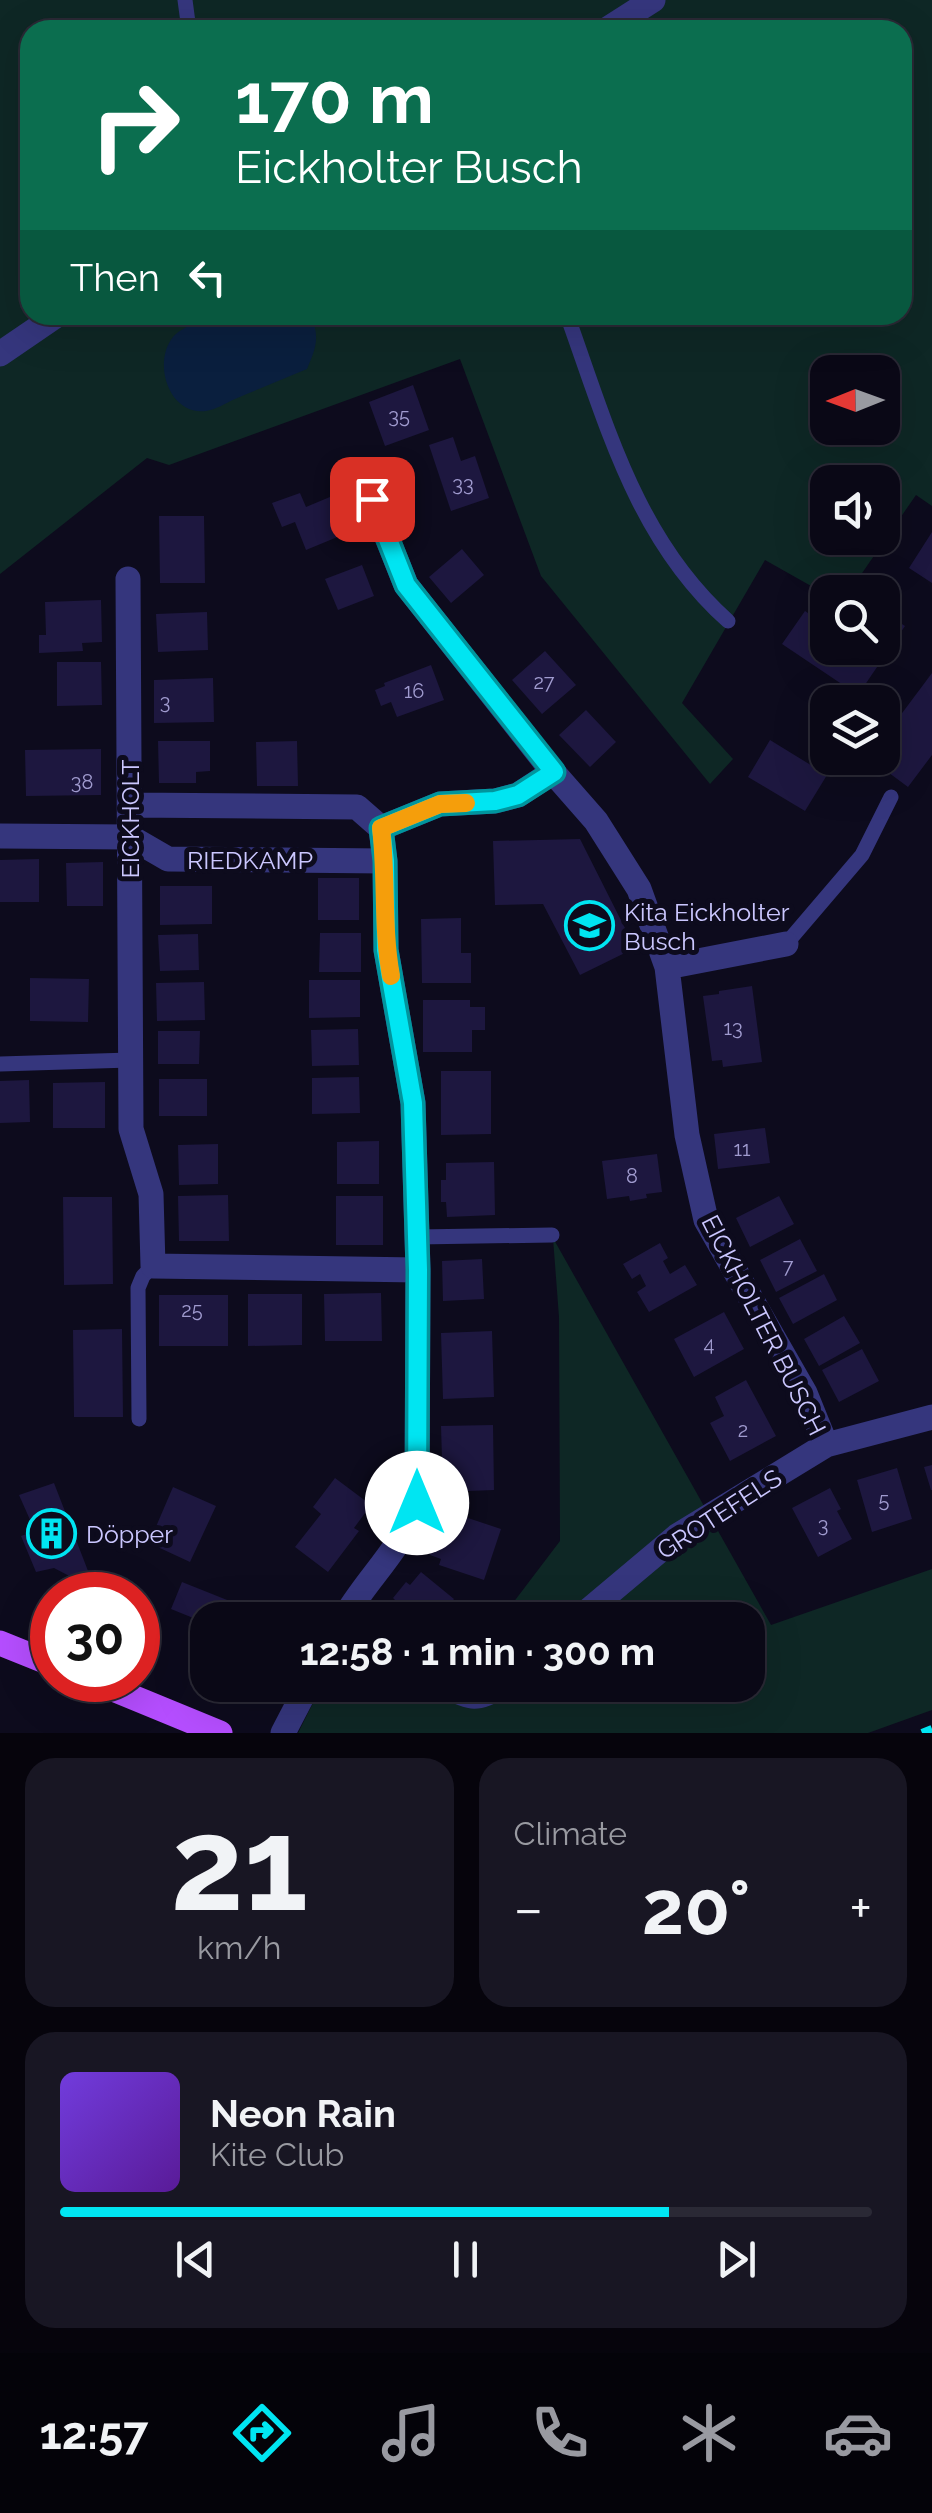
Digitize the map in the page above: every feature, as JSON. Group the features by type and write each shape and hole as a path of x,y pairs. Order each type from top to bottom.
{"main road":[{"path":"0,1643 30,1655"},
{"path":"144,1702 220,1733"}],"street":[{"path":"622,20 653,0"},
{"path":"0,354 42,325"},
{"name":"EICKHOLTER BUSCH","path":"360,470 406,585 596,821 639,889 667,967 687,1135 706,1220 804,1393 826,1446"},
{"name":"EICKHOLT","path":"128,578 130,1129 151,1194 153,1266"},
{"path":"381,828 440,804 495,801 518,795 554,772"},
{"path":"130,804 357,807 381,828 386,950 413,1103 418,1270 417,1503 411,1524 353,1602"},
{"name":"RIEDKAMP","path":"0,836 130,837 168,859 385,861"},
{"path":"667,967 786,944"},
{"path":"153,1266 418,1270"},
{"name":"GROTEFELS","path":"598,1602 677,1536 826,1446 932,1417"},
{"path":"283,1733 299,1702"}],"lane":[{"path":"571,325 640,508 702,598 728,621"},
{"path":"786,944 862,855 891,796"},
{"path":"0,1064 130,1060"},
{"path":"417,1237 552,1235"},
{"path":"139,1419 138,1288 153,1266"}],"green space":[{"path":"0,0 932,0 932,506 916,495 900,518 900,465 810,465 810,555 875,555 861,575 810,575 810,585 765,560 682,703 733,759 710,784 541,576 460,359 169,465 147,458 0,574"},
{"path":"553,1238 758,1602 514,1602 560,1541 559,1317"},
{"path":"932,1569 932,1710 868,1733 298,1733 314,1702 765,1702 765,1614 771,1625"}],"water":[{"path":"192,325 314,325 316,343 307,369 209,410 193,410 174,397 164,373 167,348 181,330"}],"building":[{"path":"413,385 429,430 385,446 369,402"},
{"path":"453,437 461,461 475,456 489,498 451,511 429,445"},
{"path":"300,493 306,507 337,494 352,531 306,550 295,522 282,527 272,503"},
{"path":"159,516 204,516 205,583 160,583"},
{"path":"932,532 932,583 909,568"},
{"path":"462,549 484,575 451,603 429,577"},
{"path":"362,565 374,596 338,610 325,579"},
{"path":"101,600 102,642 82,643 83,651 39,653 39,635 46,635 45,602"},
{"path":"805,611 810,614 810,663 782,644"},
{"path":"207,612 208,650 158,652 156,614"},
{"path":"545,651 576,685 542,714 512,680"},
{"path":"57,662 101,662 102,705 57,706"},
{"path":"431,665 444,700 397,717 391,702 381,706 375,690"},
{"path":"813,665 878,665 865,685 843,685"},
{"path":"932,673 932,755 908,787 892,775 900,775 900,716"},
{"path":"213,678 214,722 154,723 154,680"},
{"path":"586,710 616,742 590,767 559,735"},
{"path":"770,740 810,765 810,775 827,775 805,811 748,777"},
{"path":"158,741 210,741 210,771 196,772 196,783 159,783"},
{"path":"297,741 298,786 257,786 256,742"},
{"path":"101,749 101,795 26,796 25,750"},
{"name":"Kita Eickholter Busch","path":"580,839 635,948 580,975 543,904 495,905 493,841"},
{"path":"39,859 39,902 0,902 0,860"},
{"path":"103,862 103,906 67,906 66,863"},
{"path":"318,878 359,878 359,920 318,920"},
{"path":"160,886 212,886 212,924 160,925"},
{"path":"461,918 461,953 471,953 471,983 422,983 421,919"},
{"path":"320,933 361,933 361,972 319,972"},
{"path":"198,934 199,970 160,971 158,935"},
{"path":"30,978 89,979 88,1022 30,1021"},
{"path":"309,980 360,980 360,1017 309,1018"},
{"path":"204,982 205,1020 157,1021 156,983"},
{"path":"752,986 762,1062 723,1067 722,1060 712,1061 703,996"},
{"path":"423,1000 470,1000 470,1007 485,1007 485,1030 472,1030 472,1052 423,1052"},
{"path":"358,1029 359,1065 312,1066 311,1030"},
{"path":"158,1031 200,1031 199,1064 158,1064"},
{"path":"441,1071 491,1071 491,1134 441,1135"},
{"path":"359,1077 360,1113 312,1114 312,1078"},
{"path":"159,1079 207,1079 207,1116 159,1116"},
{"path":"29,1080 30,1122 0,1123 0,1081"},
{"path":"105,1082 105,1128 53,1128 53,1083"},
{"path":"765,1128 770,1163 718,1169 714,1134"},
{"path":"379,1141 379,1184 337,1184 337,1142"},
{"path":"218,1144 218,1184 179,1185 178,1145"},
{"path":"657,1154 662,1192 630,1201 629,1196 607,1199 602,1161"},
{"path":"494,1162 495,1215 447,1217 446,1202 441,1202 446,1163"},
{"path":"228,1195 229,1241 179,1241 178,1196"},
{"path":"336,1196 383,1196 383,1245 336,1245"},
{"path":"779,1196 794,1224 750,1247 736,1218"},
{"path":"63,1197 112,1197 113,1284 64,1285"},
{"path":"800,1239 817,1271 776,1292 760,1260"},
{"path":"660,1243 668,1258 663,1261 670,1274 685,1265 697,1285 649,1312 637,1292 646,1286 640,1274 632,1279 623,1264"},
{"path":"482,1259 484,1299 443,1301 442,1261"},
{"path":"824,1274 837,1300 793,1324 779,1298"},
{"path":"381,1293 382,1341 325,1341 324,1294"},
{"path":"248,1294 302,1294 302,1345 248,1346"},
{"path":"159,1295 228,1295 228,1346 159,1346"},
{"path":"724,1312 744,1349 694,1377 674,1339"},
{"path":"844,1316 860,1343 819,1366 804,1339"},
{"path":"122,1329 123,1417 74,1417 73,1330"},
{"path":"492,1331 494,1397 443,1399 441,1333"},
{"path":"862,1349 879,1381 839,1402 822,1370"},
{"path":"746,1380 776,1436 730,1461 710,1423 724,1416 715,1397"},
{"path":"493,1425 494,1490 443,1492 441,1426"},
{"path":"932,1465 932,1490 931,1490 924,1467"},
{"path":"897,1468 912,1519 872,1532 857,1480"},
{"path":"335,1478 371,1505 354,1528 359,1531 328,1572 295,1547 321,1514 313,1507"},
{"name":"Döpper","path":"54,1483 88,1572 62,1572 54,1568 36,1572 21,1536 35,1531 19,1495"},
{"path":"173,1487 216,1506 190,1562 149,1543"},
{"path":"830,1488 852,1539 818,1557 792,1508"},
{"path":"456,1514 501,1529 484,1580 439,1565 441,1559 430,1555 443,1515 455,1519"},
{"path":"421,1572 454,1599 397,1602 393,1598 406,1582 410,1585"},
{"path":"182,1582 232,1602 190,1602 190,1617 171,1609"}],"railway":[{"path":"922,1733 932,1729"}],"slow traffic":[{"path":"391,976 386,950 381,828 440,804 466,803"}],"place":[{"name":"Kita Eickholter Busch","path":"589,926"},
{"name":"Döpper","path":"51,1534"}],"route":[{"path":"372,499 406,585 554,772 518,795 495,801 440,804 381,828 386,950 413,1103 418,1270 417,1503"}]}
